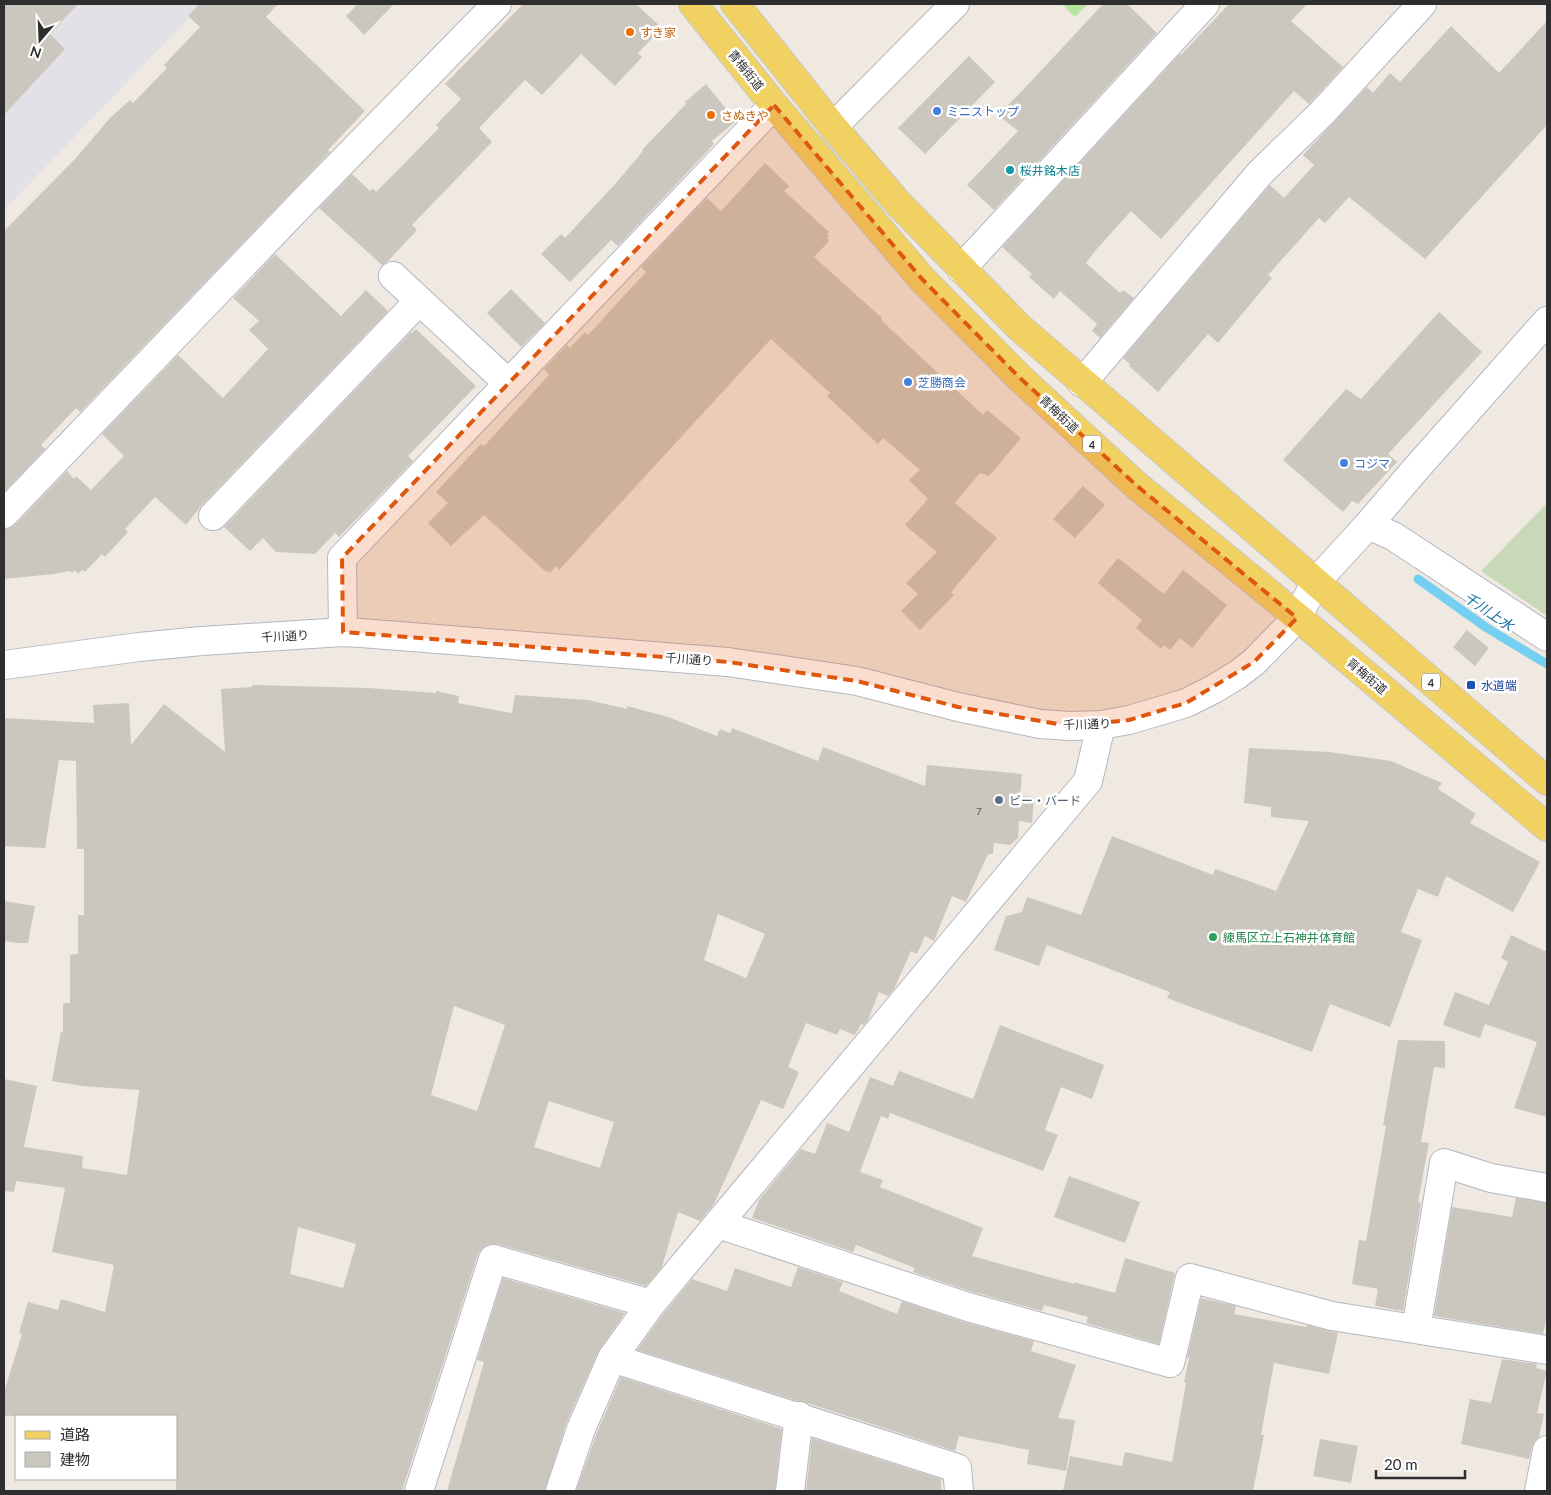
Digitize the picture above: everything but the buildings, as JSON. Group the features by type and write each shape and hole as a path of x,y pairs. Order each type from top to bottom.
{"main road":[{"name":"青梅街道","path":"693,4 774,105 922,279 1018,377 1136,485 1264,589 1547,827"},
{"name":"4","path":"735,4 833,127 897,202 1019,328 1547,781"}],"street":[{"path":"4,514 313,192 497,4"},
{"path":"833,127 955,4"},
{"path":"961,269 1205,4"},
{"path":"1082,383 1260,173 1322,113 1422,4"},
{"path":"343,632 342,558 774,105"},
{"path":"393,276 508,383"},
{"path":"214,516 419,301"},
{"name":"千川通り","path":"4,665 130,648 202,641 343,632 728,662 857,681 958,707 1040,724 1070,726 1101,725 1129,720 1186,703 1214,689 1254,662 1297,618 1316,583 1547,321"},
{"path":"1368,525 1393,536 1547,637"},
{"path":"560,1491 581,1429 612,1358 651,1304 1088,781 1101,725"},
{"path":"1416,1329 1444,1163 1492,1178 1547,1188"},
{"path":"718,1224 968,1307 1170,1363 1190,1278 1332,1316 1547,1350"},
{"path":"419,1491 493,1259 651,1304"},
{"path":"612,1358 799,1416 957,1468 959,1491"},
{"path":"790,1491 799,1416"},
{"path":"1539,1491 1547,1450"}],"highlighted area":[{"path":"774,105 922,279 1019,377 1136,485 1297,618 1254,662 1186,703 1129,720 1070,726 958,707 857,681 728,662 343,632 342,558"}],"shaded area":[{"path":"4,4 202,4 4,210"}],"green space":[{"path":"1062,4 1088,4 1075,17"},
{"path":"1547,503 1547,616 1481,571"}],"waterway":[{"name":"千川上水","path":"1418,579 1487,628 1547,664"}],"place":[{"name":"すき家","path":"630,32"},
{"name":"ミニストップ","path":"937,111"},
{"name":"さぬきや","path":"711,115"},
{"name":"桜井銘木店","path":"1010,170"},
{"name":"芝勝商会","path":"908,382"},
{"name":"コジマ","path":"1344,463"},
{"name":"水道端","path":"1471,685"},
{"name":"ビー・バード","path":"999,800"},
{"name":"練馬区立上石神井体育館","path":"1213,937"}]}
